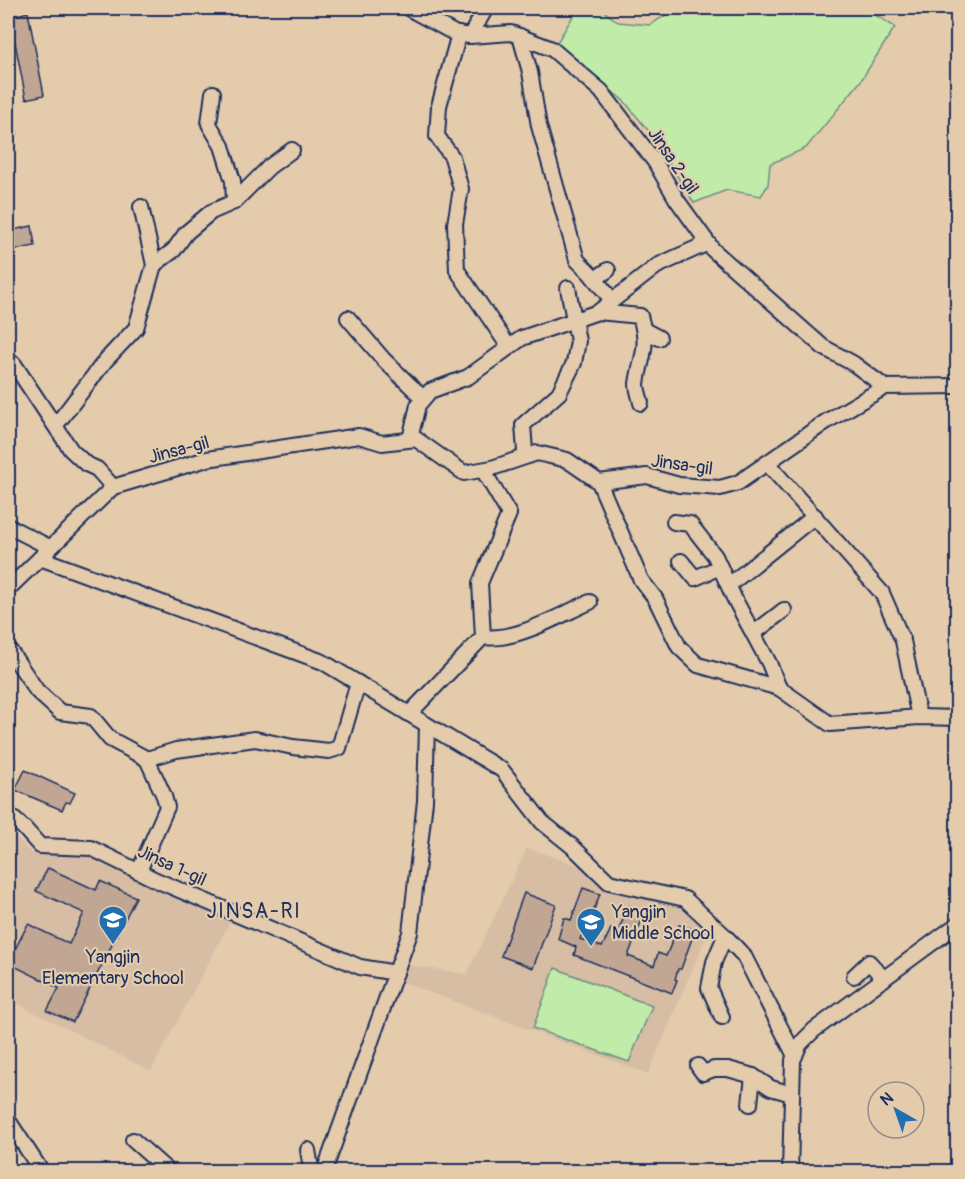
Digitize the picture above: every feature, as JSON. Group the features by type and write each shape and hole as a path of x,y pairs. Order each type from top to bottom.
{"street":[{"path":"408,8 464,35"},
{"path":"486,8 464,35 439,106 437,136 452,157 461,189 455,224 457,270 509,347"},
{"name":"Jinsa 2-gil","path":"464,35 511,33 552,49 601,91 655,162 677,200 713,250 823,346 854,364 885,387"},
{"path":"520,36 530,72 539,126 577,260 612,300"},
{"path":"213,93 209,124 222,146 233,181 234,202"},
{"path":"154,266 174,250 186,233 211,212 234,202 269,167 292,150"},
{"path":"56,425 105,361 136,328 154,266 141,207"},
{"path":"708,243 657,266 598,312 522,338 468,378 430,391 418,405 410,439 416,439 464,472 483,470 537,453 567,460 598,482 641,580 655,598 679,647 698,665 779,688 830,724 919,717 957,718"},
{"path":"595,279 608,270"},
{"path":"527,456 523,425 559,393 573,363 578,341 568,288"},
{"path":"598,312 640,316 646,348 636,387 641,403"},
{"path":"348,318 384,360 423,398"},
{"path":"644,330 659,338"},
{"path":"8,363 14,364 24,376 71,450 86,464 97,469 113,487"},
{"path":"885,387 957,386"},
{"name":"Jinsa-gil","path":"598,482 647,476 679,486 720,488 738,483 827,422 885,387"},
{"name":"Jinsa-gil","path":"8,589 113,487 207,459 359,436 382,443 410,439"},
{"path":"767,463 882,594 903,641 919,717"},
{"path":"409,714 483,637 480,583 509,514 483,470"},
{"path":"729,585 815,516"},
{"path":"674,522 690,524 715,556 779,688"},
{"path":"8,526 45,552 323,662 502,770 542,822 573,847 609,882 685,899 725,936 744,956 795,1056"},
{"path":"681,561 694,578 720,567"},
{"path":"483,637 494,639 522,632 590,602"},
{"path":"754,633 784,610"},
{"path":"8,648 37,691 60,712 92,716 110,739 147,759 167,807 139,871"},
{"path":"147,759 176,750 255,739 329,752 339,748 358,683"},
{"path":"324,1172 410,933 424,801 427,725"},
{"name":"Jinsa 1-gil","path":"8,814 40,846 91,848 360,967 396,973"},
{"path":"790,1172 792,1094 795,1056 800,1044 814,1030 957,924"},
{"path":"722,1017 709,988 714,963 725,936"},
{"path":"854,976 869,962 884,979"},
{"path":"698,1066 704,1073 714,1069 728,1069 753,1076 771,1088 792,1094"},
{"path":"750,1104 753,1076"},
{"path":"8,1120 42,1172"},
{"path":"133,1140 169,1172"},
{"path":"308,1150 311,1168 317,1172"}],"shaded area":[{"name":"Yangjin Elementary School","path":"8,829 31,853 90,856 231,920 151,1071 14,1002 14,983 8,971"},
{"name":"Yangjin Middle School","path":"527,848 676,899 709,930 648,1074 400,981 407,965 467,974"}],"green space":[{"path":"578,8 600,8 618,22 650,25 674,8 864,8 895,27 860,82 806,148 770,164 768,185 761,196 727,190 694,203 651,134 625,102 556,44"},
{"path":"555,968 652,1006 629,1062 533,1028"}],"building":[{"path":"28,12 44,95 26,99 10,17"},
{"path":"14,114 17,134 8,135 8,116"},
{"path":"32,226 35,246 8,251 8,231"},
{"path":"25,770 75,793 70,803 66,802 62,810 15,790"},
{"path":"48,868 96,890 100,881 136,897 73,1022 47,1011 59,988 8,963 28,924 69,944 84,913 36,891"},
{"path":"583,888 600,894 585,933 580,939 602,947 611,929 618,931 629,906 645,912 628,956 654,966 658,953 666,956 679,925 695,930 681,969 678,969 672,993 574,955 576,947 558,939 564,918 571,920"},
{"path":"524,893 556,905 533,968 501,956"}],"place":[{"name":"Yangjin Elementary School","path":"113,946"},
{"name":"Yangjin Middle School","path":"591,948"}],"district":[{"name":"JINSA-RI","path":"254,911"}]}
